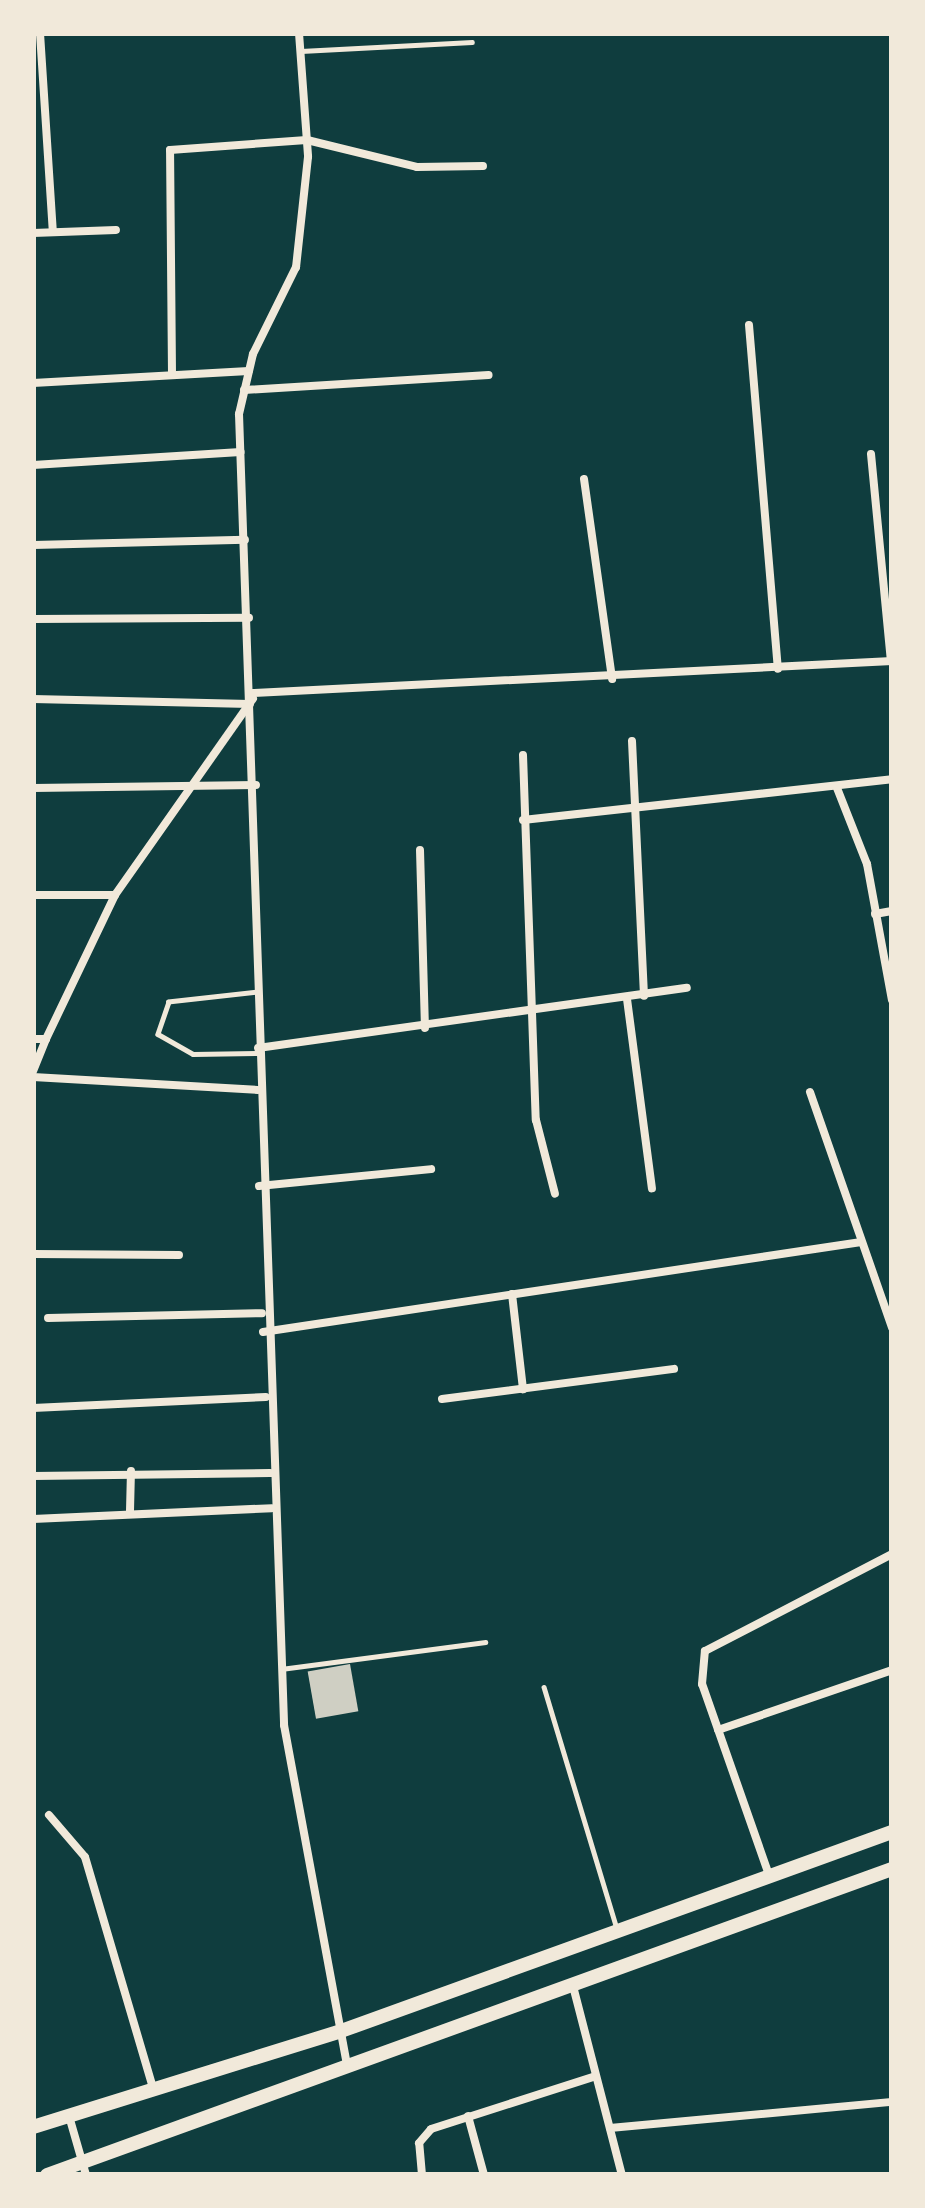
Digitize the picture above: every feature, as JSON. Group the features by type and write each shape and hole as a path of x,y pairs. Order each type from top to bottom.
{"main road":[{"path":"33,2127 341,2031 892,1832"},
{"path":"47,2175 84,2169 347,2067 892,1870"}],"street":[{"path":"40,33 52,232"},
{"path":"299,33 307,140 296,267 249,371 241,452 256,785 262,1312 280,1669 347,2067"},
{"path":"33,125 46,124"},
{"path":"172,374 162,160 180,146 307,140 417,166 483,166"},
{"path":"33,233 116,230"},
{"path":"748,325 778,669"},
{"path":"33,383 249,371"},
{"path":"244,390 489,374"},
{"path":"33,465 241,452"},
{"path":"33,699 252,698 891,661 871,454"},
{"path":"584,479 612,679"},
{"path":"33,545 245,541"},
{"path":"33,619 249,618"},
{"path":"252,698 201,786 115,895 33,1074 258,1090"},
{"path":"632,741 644,996"},
{"path":"523,755 530,1016 555,1194"},
{"path":"523,820 638,813 892,779"},
{"path":"33,788 256,785"},
{"path":"837,788 875,914 892,1000"},
{"path":"420,850 424,1028"},
{"path":"33,895 115,895"},
{"path":"875,914 892,911"},
{"path":"258,1051 530,1016 687,988"},
{"path":"627,999 652,1188"},
{"path":"33,1039 46,1039"},
{"path":"810,1092 892,1328"},
{"path":"259,1186 431,1169"},
{"path":"263,1332 861,1242"},
{"path":"33,1254 179,1255"},
{"path":"512,1294 523,1389"},
{"path":"48,1318 262,1312"},
{"path":"442,1399 674,1369"},
{"path":"33,1408 266,1397"},
{"path":"33,1476 131,1471 270,1473"},
{"path":"130,1511 131,1471"},
{"path":"33,1519 272,1508"},
{"path":"769,1876 718,1730 705,1651 892,1554"},
{"path":"718,1730 892,1670"},
{"path":"49,1815 85,1857 154,2090"},
{"path":"572,1985 622,2175"},
{"path":"422,2175 422,2136 468,2116 596,2076"},
{"path":"610,2128 892,2102"},
{"path":"69,2116 84,2169"},
{"path":"468,2116 484,2175"}],"lane":[{"path":"301,51 472,42"},
{"path":"258,992 169,1002 158,1034 193,1054 258,1051"},
{"path":"280,1669 484,1642"},
{"path":"544,1687 619,1931"}],"building":[{"path":"350,1664 358,1711 316,1719 308,1671"}]}
